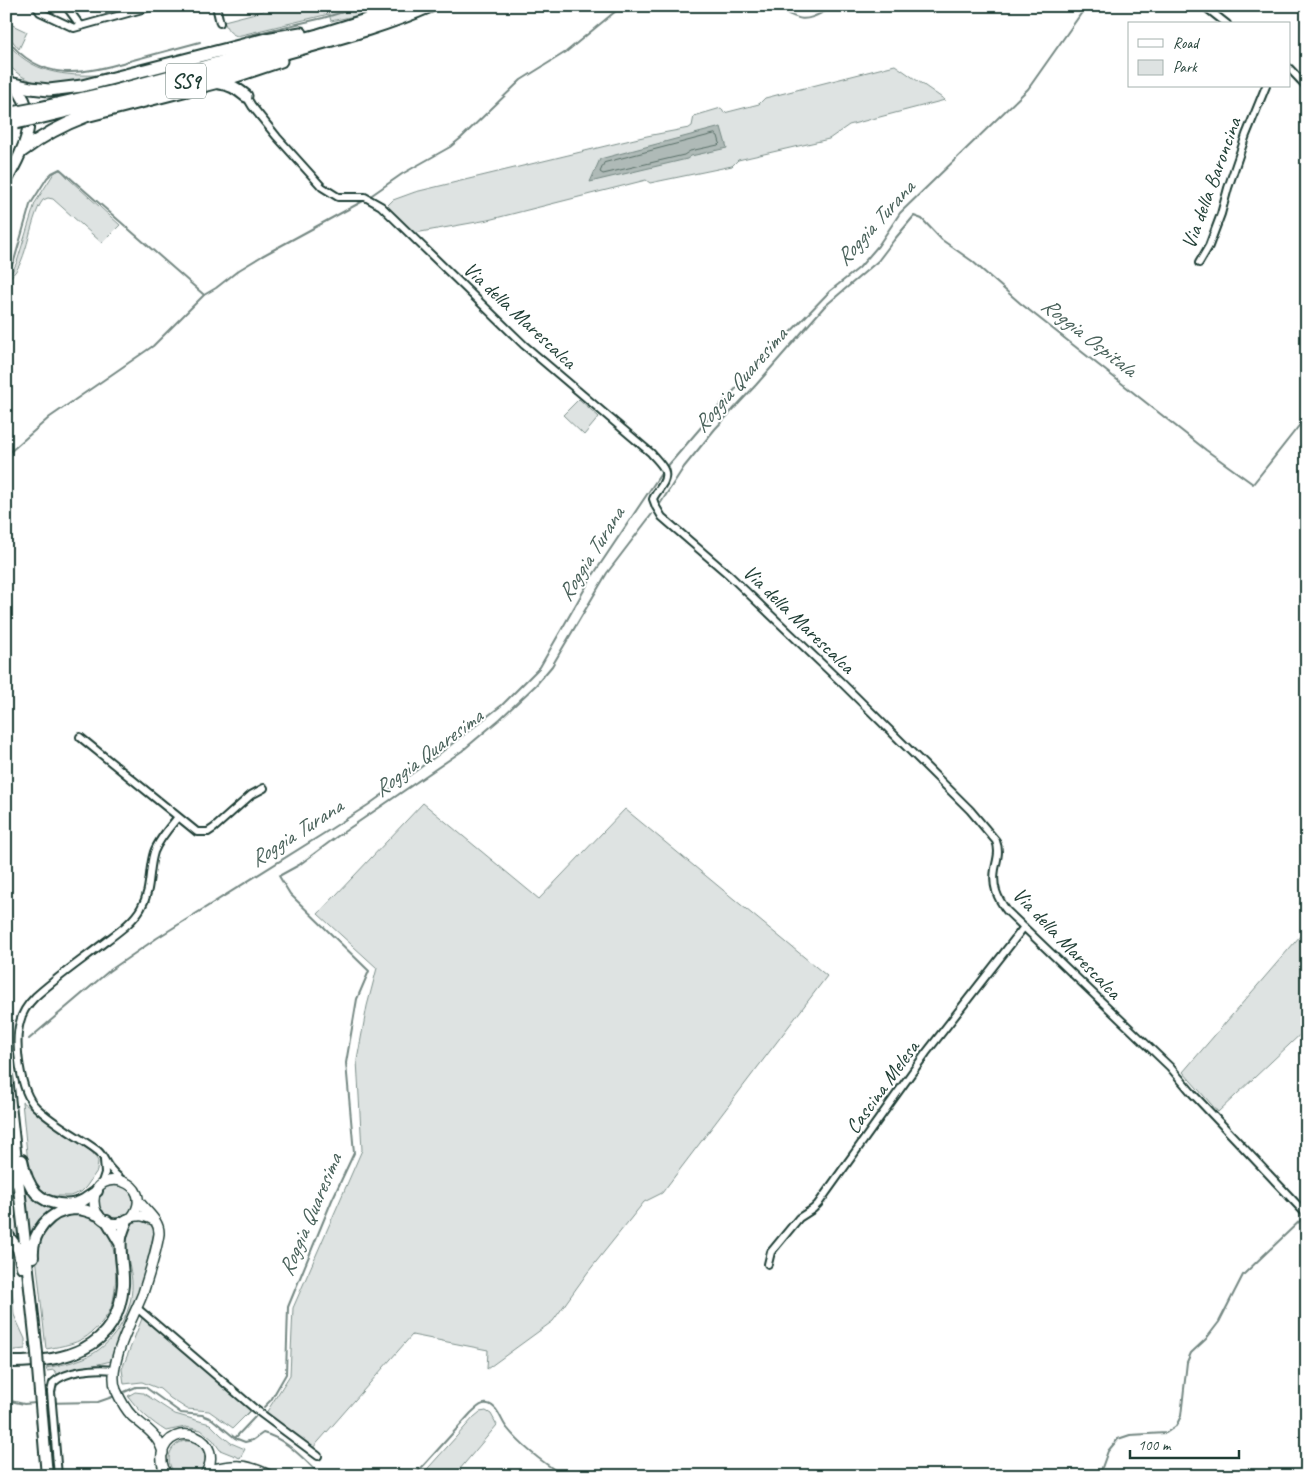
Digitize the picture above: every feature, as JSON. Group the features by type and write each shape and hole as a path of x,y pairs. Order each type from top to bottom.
{"highway":[{"name":"SS9","path":"39,113 318,35 411,6"},
{"name":"SS9","path":"10,118 118,99 332,40 395,21 431,6"},
{"path":"8,80 31,88 49,90 82,86 266,39 298,33 318,35"},
{"path":"20,153 41,137 86,116 253,72 332,40"},
{"path":"214,83 233,86 246,96 248,81 253,72"}],"main road":[{"path":"6,182 20,153 28,130 28,116 22,97 8,80"},
{"path":"6,164 20,153"},
{"path":"6,1068 40,1388 48,1413 47,1476"},
{"path":"12,1126 18,1139 24,1171 29,1183 36,1193 44,1199 61,1205 71,1204 83,1201 111,1180 122,1180 135,1190 138,1200 155,1221 159,1230 158,1238 147,1280 119,1351 114,1370 115,1388 121,1401 132,1416 159,1441 163,1466 169,1476"},
{"path":"6,1194 11,1177 8,1140 12,1126"},
{"path":"99,1188 94,1203 120,1243"},
{"path":"6,1362 47,1359 76,1353 91,1345 111,1325 118,1311 124,1276 120,1243 121,1236 129,1219 135,1212 138,1200"},
{"path":"30,1286 33,1268 32,1247 37,1234 51,1217 63,1211 76,1209 113,1223 120,1223 143,1216 155,1221"},
{"path":"6,1233 18,1249 22,1270 30,1286"},
{"path":"150,1431 164,1437 173,1438 189,1434 203,1441 208,1447 211,1462 206,1473"},
{"path":"162,1453 173,1438"},
{"path":"210,1454 232,1465"},
{"path":"206,1473 232,1465 248,1466 271,1476"}],"street":[{"path":"36,6 40,12 71,27 153,6"},
{"path":"66,6 81,25"},
{"path":"216,6 220,23"},
{"path":"1204,6 1224,22"},
{"path":"1290,69 1307,87"},
{"name":"Via della Baroncina","path":"1199,263 1209,246 1243,144 1265,88"},
{"name":"Via della Marescalca","path":"246,96 277,137 322,188 338,197 368,198 381,206 524,345 651,454 664,470 666,478 653,499 662,517 729,575 842,683 970,810 993,837 998,851 994,879 997,894 1007,910 1170,1067 1242,1148 1306,1214"},
{"path":"80,737 197,832 208,832 251,795 264,788"},
{"path":"122,1180 113,1172 97,1151 45,1115 30,1100 21,1076 17,1040 19,1024 25,1009 35,997 122,929 137,914 148,892 157,846 162,836 178,817"},
{"name":"Cascina Melesa","path":"768,1264 771,1252 799,1218 813,1210 818,1204 926,1053 1024,927"},
{"path":"99,1188 105,1173 104,1159"},
{"path":"137,1308 255,1409 318,1456"},
{"path":"58,1476 48,1413 53,1383 62,1377 94,1369 114,1370"}],"green space":[{"path":"262,6 394,6 331,21 329,14 237,36 232,34 226,26 224,21 263,11"},
{"path":"6,22 27,32 19,49 6,33"},
{"path":"6,41 16,52 37,67 74,75 102,75 50,84 26,79 6,61"},
{"path":"895,65 945,100 849,125 829,139 738,160 732,166 650,183 646,180 488,220 415,233 387,206 393,200 415,192 647,136 689,128 692,126 694,116 721,108 724,113 759,104 765,98"},
{"path":"59,170 120,225 102,243 53,199 43,200 34,219 19,266 6,279 17,262 35,203 54,173"},
{"path":"579,399 599,417 584,435 563,415"},
{"path":"423,803 539,899 625,809 827,976 662,1193 644,1202 588,1272 553,1321 487,1369 488,1350 412,1335 312,1449 266,1413 290,1375 293,1308 362,1150 357,1060 367,1006 377,968 318,914"},
{"path":"1307,928 1307,1028 1218,1112 1183,1072"},
{"path":"22,1102 92,1152 98,1161 97,1171 81,1192 70,1196 49,1196 37,1188 29,1174"},
{"path":"116,1184 123,1185 128,1189 132,1194 132,1208 128,1213 123,1217 116,1218 109,1217 104,1213 100,1208 99,1201 100,1194 104,1189 109,1185"},
{"path":"13,1186 18,1237 6,1226 6,1201"},
{"path":"25,1188 40,1204 54,1209 40,1220 30,1235"},
{"path":"73,1212 94,1219 109,1234 116,1268 112,1304 108,1314 87,1336 70,1344 46,1349 35,1247 48,1224 61,1216"},
{"path":"138,1220 149,1223 154,1232 140,1289 111,1361 57,1374 54,1370 47,1371 46,1368 75,1361 94,1353 112,1338 119,1328 129,1307 132,1284 126,1240 131,1225"},
{"path":"6,1242 9,1246 14,1315 25,1339 25,1349 7,1351"},
{"path":"143,1316 251,1410 233,1428 209,1411 187,1409 160,1389 142,1382 124,1384 122,1369"},
{"path":"135,1392 143,1393 175,1414 210,1424 231,1443 245,1449 240,1458 220,1450 213,1440 201,1430 185,1427 166,1431 140,1411 128,1396"},
{"path":"486,1411 491,1414 497,1425 454,1476 421,1476 474,1417 480,1412"},
{"path":"187,1441 199,1447 205,1459 199,1471 187,1477 175,1471 169,1459 175,1447"}],"water":[{"path":"721,127 727,148 590,182 600,159"}],"waterway":[{"path":"245,36 323,18 363,6"},
{"path":"369,197 402,174 450,147 521,80 566,52 622,6"},
{"path":"773,6 792,16 805,19 836,6"},
{"name":"Roggia Turana","path":"29,1039 109,971 157,938 368,805 435,757 502,705 540,667 591,578 660,475 721,404 830,291 859,268 878,246 900,213 1028,89 1085,8 1105,6"},
{"path":"6,38 20,53 34,63 49,69 65,72 98,69 200,42"},
{"path":"6,274 14,261 30,205 47,178 60,169 203,294"},
{"path":"10,452 50,417 153,346 204,295 239,270 365,200"},
{"name":"Roggia Ospitala","path":"660,504 684,467 715,429 824,307 878,261 914,216 922,219 942,240 972,261 1020,303 1206,450 1253,484 1307,418"},
{"name":"Roggia Quaresima","path":"264,1407 271,1400 286,1374 288,1307 332,1200 354,1153 346,1063 357,999 369,971 290,894 279,876 299,865 462,751 536,685 552,666 607,573 652,514"},
{"path":"1099,1476 1108,1451 1118,1439 1130,1435 1166,1433 1176,1426 1181,1416 1187,1362 1191,1353 1206,1339 1219,1322 1243,1275 1305,1216"},
{"path":"122,1393 136,1387 145,1387 181,1413 202,1415 212,1419 235,1438 245,1442 253,1440 263,1433 272,1436 295,1451 322,1476"},
{"path":"43,1403 98,1402 115,1396"},
{"path":"6,1400 24,1404 36,1403"},
{"path":"414,1476 471,1413 483,1404 491,1405 507,1428 526,1448 564,1476"},
{"name":"Roggia Quaresima","path":"235,1438 255,1417"},
{"path":"1022,1476 1024,1474 1038,1476"}]}
